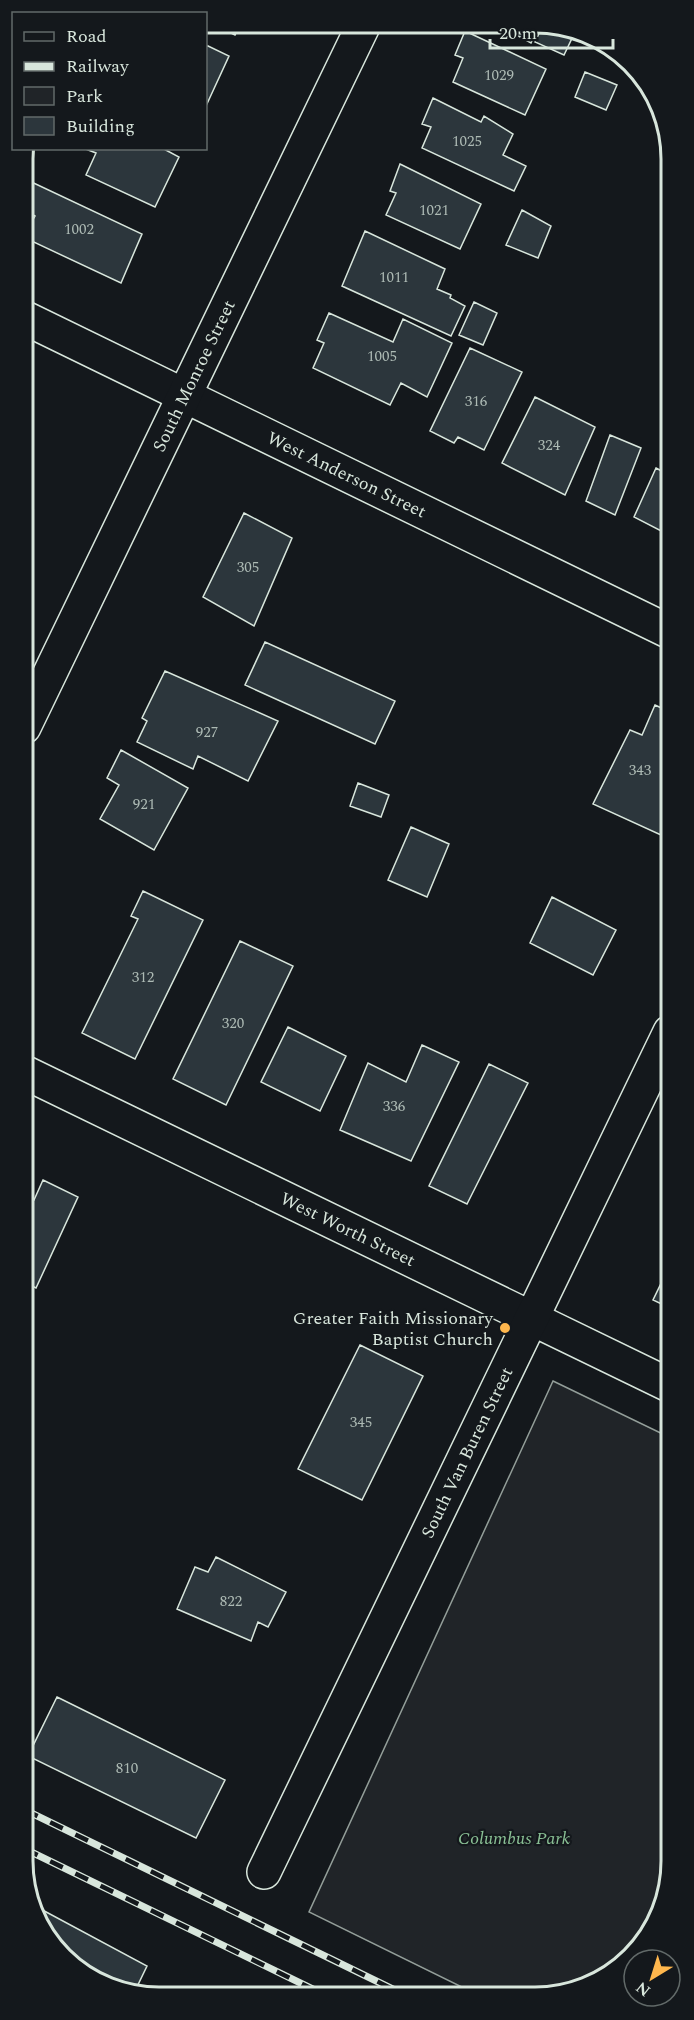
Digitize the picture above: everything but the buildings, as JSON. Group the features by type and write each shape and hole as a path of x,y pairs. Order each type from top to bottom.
{"street":[{"name":"South Monroe Street","path":"33,708 360,33"},
{"name":"West Anderson Street","path":"33,322 661,628"},
{"name":"South Van Buren Street","path":"264,1872 661,1051"},
{"name":"West Worth Street","path":"33,1076 661,1382"}],"green space":[{"name":"Columbus Park","path":"553,1381 661,1433 661,1870 659,1886 644,1924 630,1944 622,1948 622,1952 612,1961 591,1974 552,1986 462,1987 309,1912"}],"railway":[{"path":"33,1814 389,1987"},
{"path":"33,1853 309,1987"}],"place":[{"name":"Greater Faith Missionary Baptist Church","path":"505,1328"}]}
